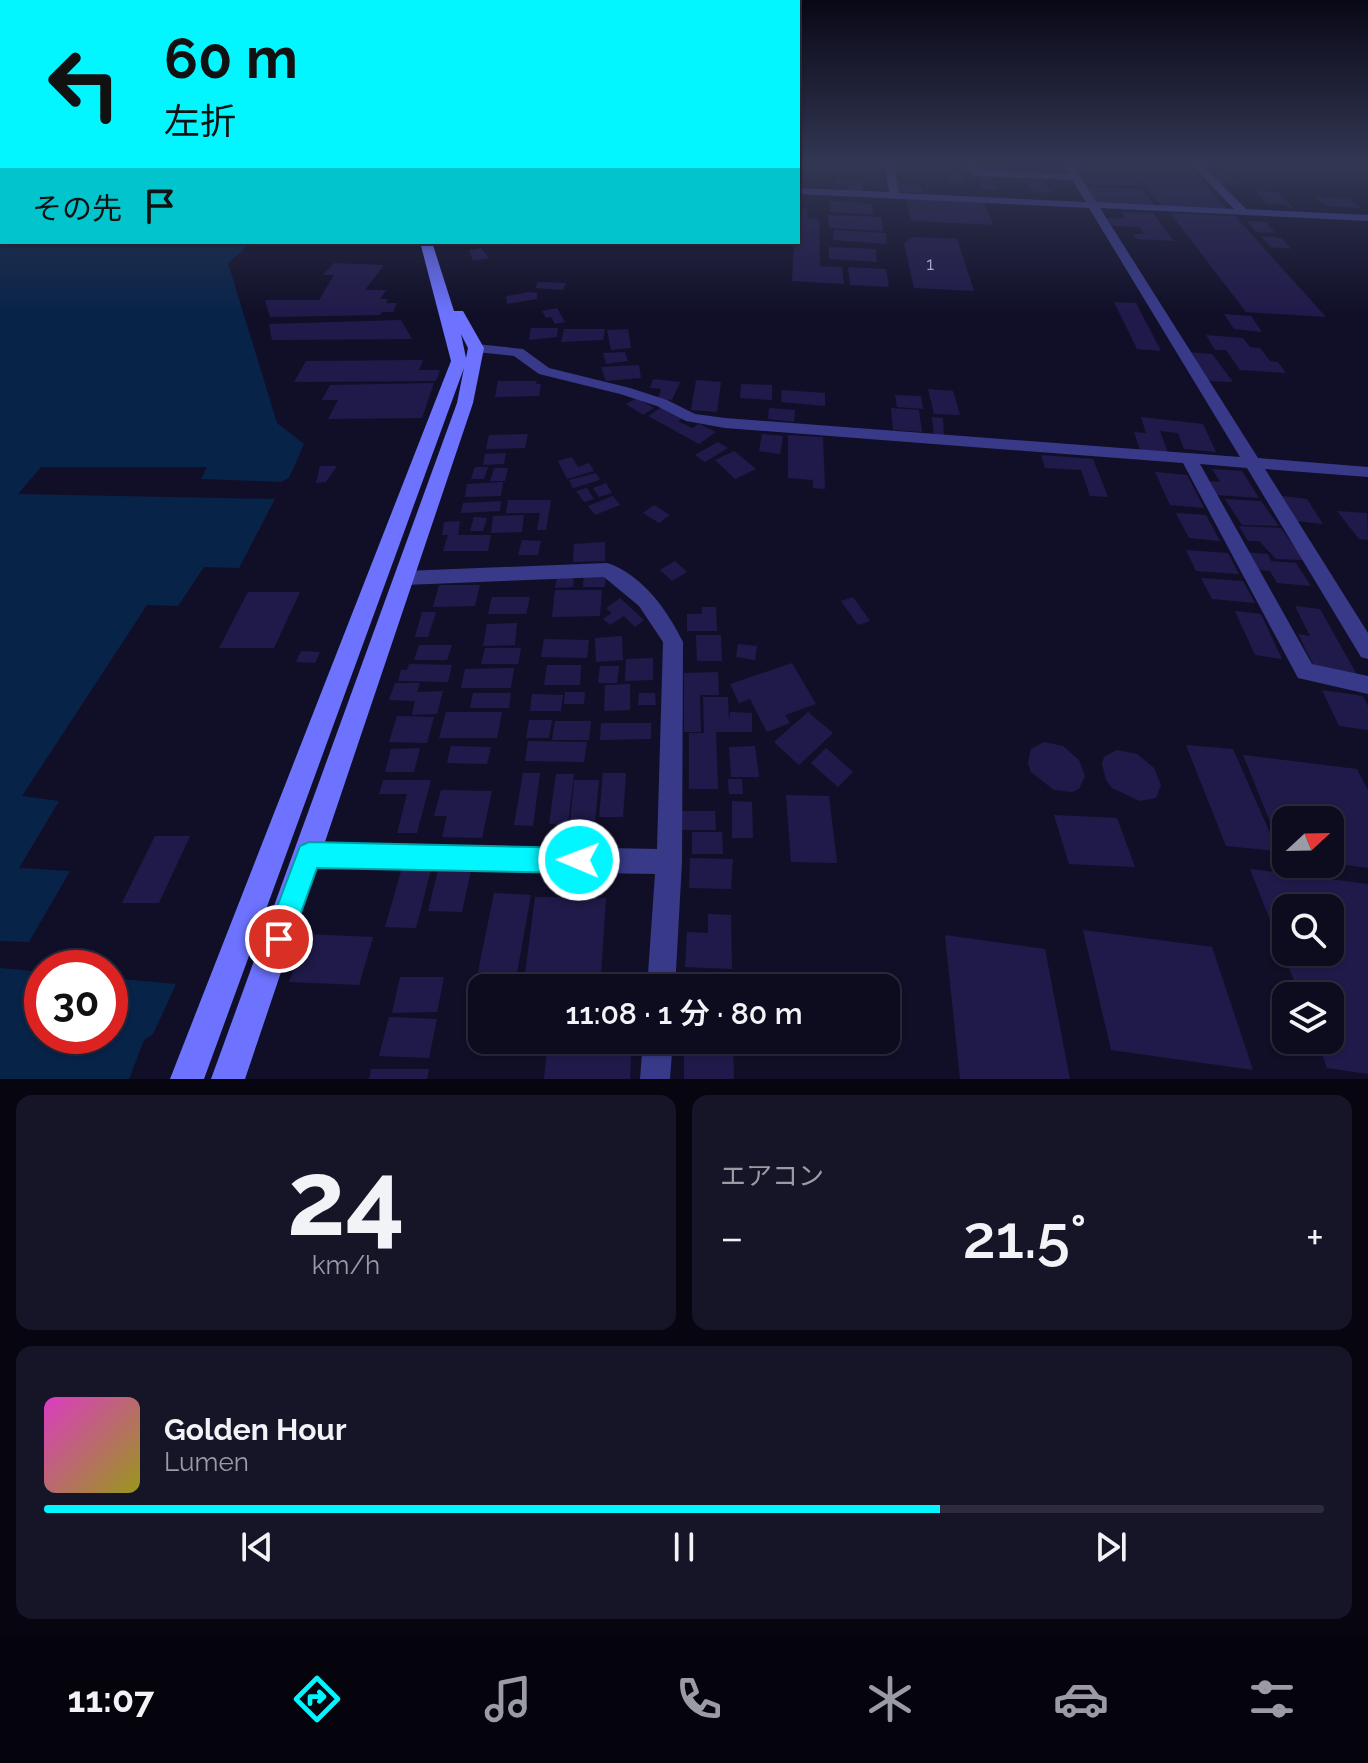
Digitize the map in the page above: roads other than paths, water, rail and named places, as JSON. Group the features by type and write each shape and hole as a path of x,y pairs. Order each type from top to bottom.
{"street":[{"path":"1098,213 1368,651"},
{"path":"1271,213 1368,218"},
{"path":"187,1079 459,361 456,337 432,271 426,244"},
{"path":"228,1079 465,403 476,348 439,266 434,244"},
{"path":"476,348 518,352 544,371 625,391 662,403 691,418 1368,472"},
{"path":"1189,459 1305,672 1368,685"},
{"path":"405,578 607,570 628,584 664,619 673,642 669,862 662,974"},
{"path":"309,855 669,862"},
{"path":"655,1079 657,1054"}],"water":[{"path":"0,244 250,244 228,263 277,423 304,444 289,478 281,482 201,479 207,467 41,467 18,494 275,499 239,568 204,567 178,606 147,605 22,796 59,801 19,868 70,871 29,942 0,941"},
{"path":"0,968 24,970 24,1054 128,1054 128,980 176,984 153,1034 144,1040 129,1079 0,1079"}]}
